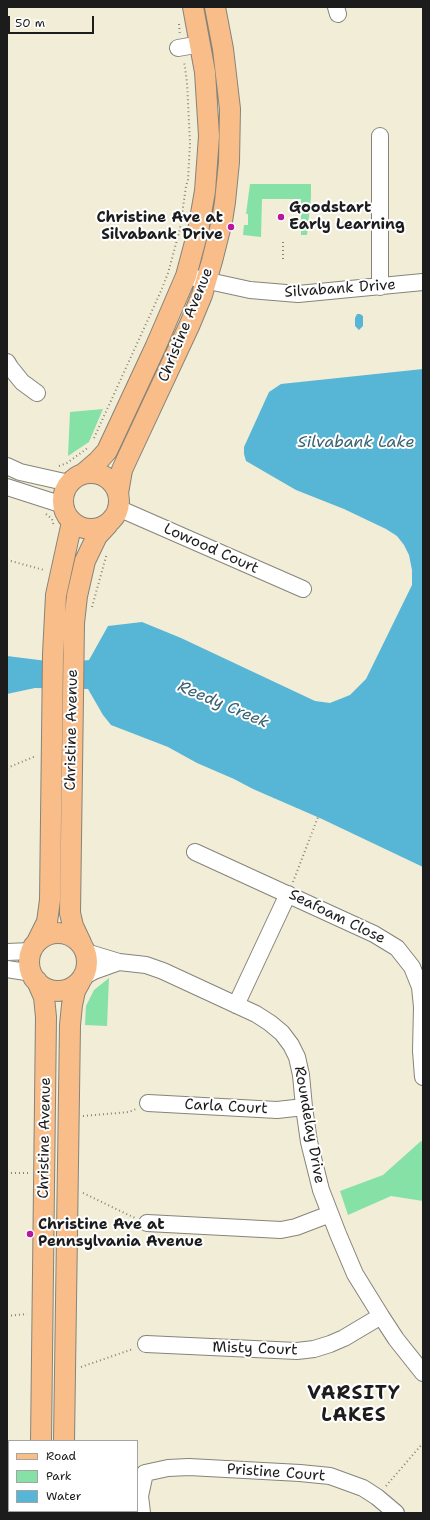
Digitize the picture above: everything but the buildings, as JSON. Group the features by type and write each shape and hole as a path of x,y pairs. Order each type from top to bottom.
{"main road":[{"name":"Christine Avenue","path":"76,478 98,461 107,450 166,324 186,276 198,231 208,166 208,114 190,48 193,7"},
{"name":"Christine Avenue","path":"83,948 73,926 70,913 73,653 77,596 85,561 97,536 115,508 122,470 190,324 206,281 222,221 229,162 230,109 223,49 215,7"},
{"path":"190,48 223,49"},
{"path":"98,473 107,477 114,484 115,508 99,528 90,529 80,527 63,518 65,490 76,478 98,473"},
{"name":"Christine Avenue","path":"34,947 47,922 50,900 53,654 56,595 63,518"},
{"path":"54,933 64,933 73,937 83,948 88,961 82,979 72,988 63,991 54,991 45,987 34,977 30,958 34,947 45,936 54,933"},
{"name":"Christine Avenue","path":"34,977 44,997 46,1017 41,1440"},
{"name":"Christine Avenue","path":"64,1440 70,1011 75,990 82,979"}],"street":[{"path":"380,136 380,287"},
{"name":"Silvabank Drive","path":"186,276 264,292 298,294 423,282"},
{"path":"7,362 22,382 37,393"},
{"path":"7,466 20,472 76,478"},
{"path":"7,487 63,518"},
{"name":"Lowood Court","path":"115,508 303,589"},
{"name":"Seafoam Close","path":"195,852 388,941 405,956 416,976 422,996 421,1051 423,1077"},
{"path":"236,1005 288,894"},
{"path":"7,952 34,947"},
{"name":"Roundelay Drive","path":"83,948 120,962 146,965 163,971 256,1014 282,1033 291,1045 297,1057 313,1157 321,1190 330,1214 355,1274 381,1316 423,1373"},
{"name":"Roundelay Drive","path":"82,979 94,971 120,962"},
{"path":"7,969 34,977"},
{"name":"Carla Court","path":"148,1103 276,1110 304,1107"},
{"path":"147,1223 281,1230 296,1227 330,1214"},
{"name":"Misty Court","path":"146,1344 297,1351 314,1349 344,1338 381,1316"},
{"name":"Pristine Court","path":"142,1513 140,1496 145,1473 168,1468 190,1467 330,1476 363,1488 377,1497 396,1513"}],"path":[{"path":"94,441 161,291 168,273 183,217 188,180 190,143 187,82 190,48 178,20"},
{"path":"283,242 283,262"},
{"path":"54,469 67,463 91,444"},
{"path":"40,511 52,519 63,518"},
{"path":"92,609 108,552"},
{"path":"7,560 44,570"},
{"path":"7,768 36,756"},
{"path":"288,894 318,817"},
{"path":"68,1117 129,1112 148,1103"},
{"path":"7,1173 33,1173"},
{"path":"67,1191 84,1193 147,1223"},
{"path":"7,1316 31,1314"},
{"path":"65,1367 82,1367 146,1344"},
{"path":"377,1497 423,1443"}],"green space":[{"path":"250,184 311,184 307,235 301,235 301,199 262,199 261,237 243,235 244,225 248,225 248,214 246,214"},
{"path":"103,409 89,442 68,456 70,412"},
{"path":"109,978 107,1026 85,1025 86,1006 94,990"},
{"path":"421,1141 423,1142 423,1201 391,1196 348,1215 340,1191 383,1175"}],"water":[{"path":"357,314 363,316 363,326 359,330 355,326 355,318"},
{"name":"Silvabank Lake","path":"423,369 423,867 322,819 197,763 168,747 111,725 103,715 88,689 35,688 7,694 7,656 63,663 89,660 108,626 142,622 181,638 315,701 330,703 350,695 366,679 412,585 412,570 409,555 397,536 386,529 344,509 296,490 246,461 244,447 269,392 281,384"}],"place":[{"name":"Goodstart Early Learning","path":"281,217"},
{"name":"Christine Ave at Silvabank Drive","path":"231,227"},
{"name":"Christine Ave at Pennsylvania Avenue","path":"30,1234"}],"district":[{"name":"VARSITY LAKES","path":"354,1405"}],"water label":[{"name":"Reedy Creek","path":"223,705"}]}
